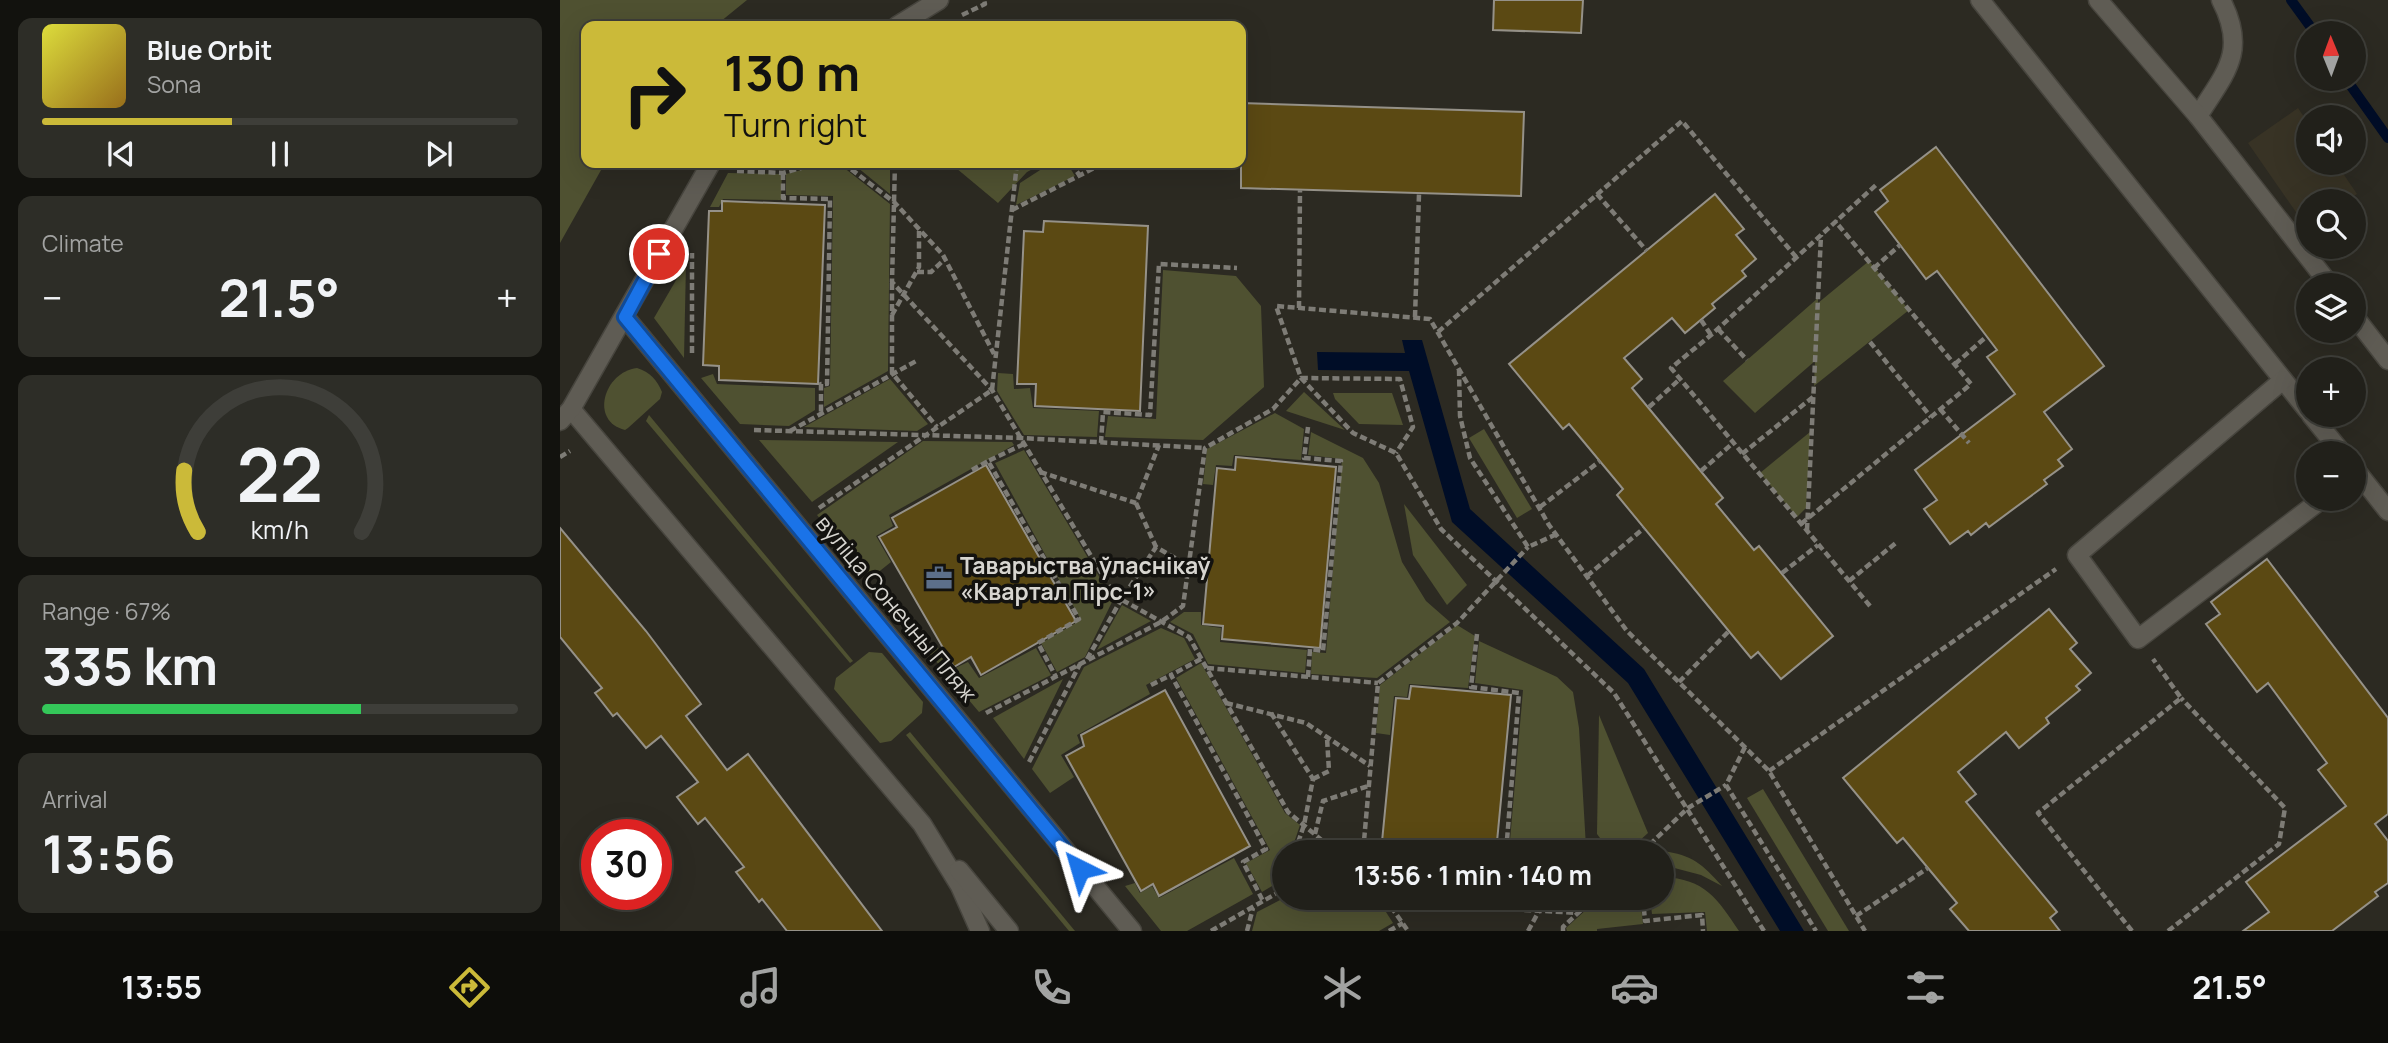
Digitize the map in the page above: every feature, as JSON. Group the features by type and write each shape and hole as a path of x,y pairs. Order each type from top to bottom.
{"street":[{"path":"905,21 939,0"},
{"path":"1980,0 2296,396"},
{"path":"2098,0 2198,116 2321,273"},
{"path":"2198,116 2229,66 2234,47 2230,17 2221,0"},
{"path":"718,168 565,415 922,824 1009,931"},
{"name":"вуліца Сонечны Пляж","path":"625,317 1132,931"},
{"path":"2366,332 2388,360"},
{"path":"2283,380 2077,555 2138,639 2306,511"},
{"path":"2321,427 2332,441"},
{"path":"2366,484 2388,511"},
{"path":"922,824 960,887 980,931"}],"path":[{"path":"1438,332 1682,121 1796,257"},
{"path":"730,168 783,173 801,168"},
{"path":"850,168 894,202 945,260 995,355"},
{"path":"895,168 892,373 937,427"},
{"path":"992,390 1016,168"},
{"path":"1074,168 1080,176"},
{"path":"1012,210 1095,168"},
{"path":"783,173 783,198 830,199 827,384 821,384 821,414"},
{"path":"1870,606 1671,368 1718,329 1876,185"},
{"path":"1299,307 1300,190"},
{"path":"1415,317 1419,194"},
{"path":"1597,194 1647,251"},
{"path":"1801,524 1971,384 1835,222"},
{"path":"892,316 919,267 919,229"},
{"path":"1807,531 1821,234"},
{"path":"1874,268 1900,245"},
{"path":"692,248 692,359"},
{"path":"917,272 931,272 945,260"},
{"path":"1101,443 1103,412 1150,415 1159,264 1237,268"},
{"path":"892,282 992,390 1115,596 1189,637 1288,811 1322,840"},
{"path":"1764,931 1614,693 1441,529 1396,453 1353,433 1301,378 1276,306 1430,319 1557,534 1627,631 1769,771 1865,931"},
{"path":"1701,320 1711,335"},
{"path":"1718,329 1747,360"},
{"path":"1955,364 1986,337"},
{"path":"1870,342 1931,417"},
{"path":"790,432 918,360"},
{"path":"1459,368 1460,416 1470,458 1528,547"},
{"path":"752,430 1205,448 1273,409 1301,378 1400,379 1413,427 1396,453"},
{"path":"1649,407 1680,379"},
{"path":"796,525 992,390"},
{"path":"1742,454 1814,396"},
{"path":"1940,409 1969,443"},
{"path":"1307,677 1310,649 1323,651 1340,461 1304,458 1308,427"},
{"path":"972,470 1022,441"},
{"path":"1701,471 1733,443"},
{"path":"1159,445 1136,503 1156,547 1189,566"},
{"path":"961,724 1081,664 1160,622 1183,606 1205,448"},
{"path":"988,461 1079,619 1038,643 1056,677"},
{"path":"1540,507 1600,461"},
{"path":"1040,472 1136,503"},
{"path":"1587,576 1644,528"},
{"path":"1207,668 1378,683 1457,623 1528,547 1557,534"},
{"path":"1849,581 1897,541"},
{"path":"1782,573 1818,545"},
{"path":"1087,660 1121,600 1156,547"},
{"path":"1769,771 2077,555"},
{"path":"1679,682 1729,631"},
{"path":"1477,634 1471,687 1519,693 1507,840"},
{"path":"2138,639 2181,698 2285,808 2279,844 2168,931"},
{"path":"1151,685 1201,659"},
{"path":"1024,772 1081,664"},
{"path":"1171,675 1266,849 1243,862 1263,901"},
{"path":"1364,840 1378,683"},
{"path":"2132,931 2038,813 2181,698"},
{"path":"1226,703 1306,723 1370,766"},
{"path":"1271,713 1312,779 1299,840"},
{"path":"1312,779 1329,771 1326,737"},
{"path":"1655,840 1688,808 1727,785 1745,747"},
{"path":"1727,785 1816,931"},
{"path":"1315,834 1323,801 1368,786"},
{"path":"1856,916 1928,868"},
{"path":"1211,931 1272,896"},
{"path":"1247,931 1253,907"},
{"path":"1393,910 1408,931"},
{"path":"1521,910 1578,913"},
{"path":"1563,931 1563,927 1581,910"},
{"path":"1644,910 1645,921 1702,915 1703,931"},
{"path":"1528,931 1539,911"},
{"path":"1389,931 1403,923"}],"shaded area":[{"path":"2296,109 2296,175 2344,175 2354,189 2296,189 2296,212 2248,143"}],"green space":[{"path":"560,0 747,0 721,21 581,21 581,168 602,168 560,243"},
{"path":"809,168 844,168 890,204 888,371 824,407 824,388 830,386 833,196 786,195 786,174"},
{"path":"858,168 890,168 890,194"},
{"path":"956,168 1035,168 1027,172 998,203"},
{"path":"1043,168 1070,168 1075,176 1016,205 1020,183"},
{"path":"728,173 782,174 781,200 723,199 719,207 710,207"},
{"path":"1869,261 1909,310 1814,386 1815,361 1755,413 1723,381 1818,298 1818,303"},
{"path":"686,263 684,358 654,318"},
{"path":"1163,270 1236,276 1261,306 1264,387 1203,440 1105,437 1108,416 1156,419"},
{"path":"637,368 652,377 662,392 660,399 625,430 614,425 607,417 605,397 616,378"},
{"path":"998,373 1013,374 1014,389 1030,388 1033,408 1099,411 1097,437 1024,435 997,391"},
{"path":"713,374 717,384 815,388 815,410 789,426 740,424 701,378"},
{"path":"890,379 928,424 917,431 804,427"},
{"path":"1304,392 1345,430 1286,411"},
{"path":"1333,393 1392,393 1403,425 1359,424 1335,399"},
{"path":"1275,413 1304,429 1301,460 1234,455 1232,466 1216,465 1213,485 1203,484 1207,449"},
{"path":"649,415 853,661 850,663 646,421"},
{"path":"1484,429 1532,509 1517,518 1469,438"},
{"path":"1311,432 1363,458 1379,483 1402,562 1426,601 1450,622 1377,678 1311,674 1312,652 1326,653 1342,459 1308,455"},
{"path":"1810,432 1806,508 1797,517 1760,473"},
{"path":"759,440 898,442 812,502"},
{"path":"923,441 1012,442 1014,445 889,515 893,526 876,536 891,562 871,578 817,515"},
{"path":"1024,450 1113,600 1085,657 1057,672 1041,643 1081,620 995,463"},
{"path":"1404,504 1467,585 1447,605 1413,555"},
{"path":"1122,605 1151,621 1097,650"},
{"path":"1184,612 1201,612 1201,625 1221,628 1220,642 1307,650 1305,673 1208,664 1193,634 1170,622"},
{"path":"1457,625 1475,636 1468,688 1409,684 1407,697 1394,696 1390,735 1376,733 1380,685"},
{"path":"1161,628 1184,638 1195,659 1146,685 1150,694 1077,735 1080,743 1061,755 1074,777 1050,793 1032,769 1084,667"},
{"path":"1479,641 1557,677 1573,692 1579,728 1586,840 1510,840 1523,690 1475,683"},
{"path":"937,646 951,670 968,662 979,678 1036,648 1051,675 979,712 929,653"},
{"path":"869,652 882,653 923,702 922,713 891,741 880,743 834,689 836,678"},
{"path":"1201,663 1285,813 1300,825 1295,840 1272,840 1272,886 1262,892 1246,863 1270,850 1176,678"},
{"path":"1063,679 1024,759 993,718"},
{"path":"1599,715 1648,833 1640,840 1602,840 1597,834"},
{"path":"910,732 1075,931 1069,931 906,735"},
{"path":"1763,789 1849,931 1828,931 1747,798"},
{"path":"1674,853 1696,862 1722,886 1701,875 1674,868"},
{"path":"1234,858 1253,894 1187,931 1161,931 1125,886 1135,883 1140,893 1152,886 1159,898"},
{"path":"1674,879 1677,879 1700,886 1708,892 1739,931 1707,931 1705,912 1652,914 1652,910 1674,910"},
{"path":"1272,904 1272,910 1385,910 1393,923 1379,931 1252,931 1257,912"},
{"path":"1586,910 1641,910 1643,924 1597,931 1567,931 1566,928"}],"water":[{"path":"1402,340 1422,340 1470,509 1644,669 1804,931 1780,931 1628,683 1452,522 1409,371 1318,370 1317,352 1405,353"}],"building":[{"path":"1494,0 1583,0 1581,33 1493,30"},
{"path":"1246,103 1524,112 1521,196 1241,188 1241,168 1246,168"},
{"path":"1936,147 2104,366 2044,412 2072,449 2058,460 2063,466 2044,480 2047,484 1989,527 1986,523 1971,535 1968,531 1950,544 1924,509 1937,500 1915,470 2015,394 1987,357 1997,350 1937,271 1926,279 1875,212 1888,201 1880,190"},
{"path":"1715,194 1744,229 1736,235 1756,259 1742,271 1746,276 1712,304 1715,308 1685,333 1672,318 1624,358 1642,379 1632,388 1723,498 1716,504 1754,550 1759,546 1833,636 1781,679 1758,652 1751,658 1617,495 1623,489 1569,424 1563,429 1509,364"},
{"path":"722,201 825,205 818,384 719,380 719,366 703,365 709,211 722,211"},
{"path":"1044,221 1148,226 1140,411 1035,406 1036,384 1017,384 1024,231 1043,232"},
{"path":"1236,457 1336,467 1320,648 1222,639 1223,626 1203,624 1217,468 1235,470"},
{"path":"986,465 1076,621 981,675 971,657 954,667 879,537 897,527 892,518"},
{"path":"560,528 646,631 701,704 686,716 727,770 748,754 882,931 787,931 762,899 759,902 736,872 744,867 705,818 698,824 677,797 698,782 661,736 646,748 617,713 613,716 595,693 602,688 560,637"},
{"path":"2267,559 2388,718 2388,814 2375,824 2388,841 2388,883 2375,892 2378,896 2332,931 2243,931 2269,912 2246,882 2346,806 2318,770 2327,763 2268,683 2257,692 2206,624 2220,614 2211,602"},
{"path":"2049,609 2077,643 2070,649 2091,673 2076,686 2080,690 2046,718 2049,723 2019,748 2006,732 1958,772 1976,794 1966,802 2057,912 2050,918 2060,931 1969,931 1950,909 1957,903 1903,838 1897,843 1843,778"},
{"path":"1411,686 1511,695 1497,840 1382,840 1396,698 1409,699"},
{"path":"1165,690 1250,846 1159,896 1153,884 1141,891 1066,756 1084,746 1081,735"}],"waterway":[{"path":"2291,0 2306,21"},
{"path":"2355,91 2388,138"}],"place":[{"name":"Таварыства ўласнікаў «Квартал Пірс-1»","path":"939,578"}],"route":[{"path":"659,254 625,317 1080,869"}]}
